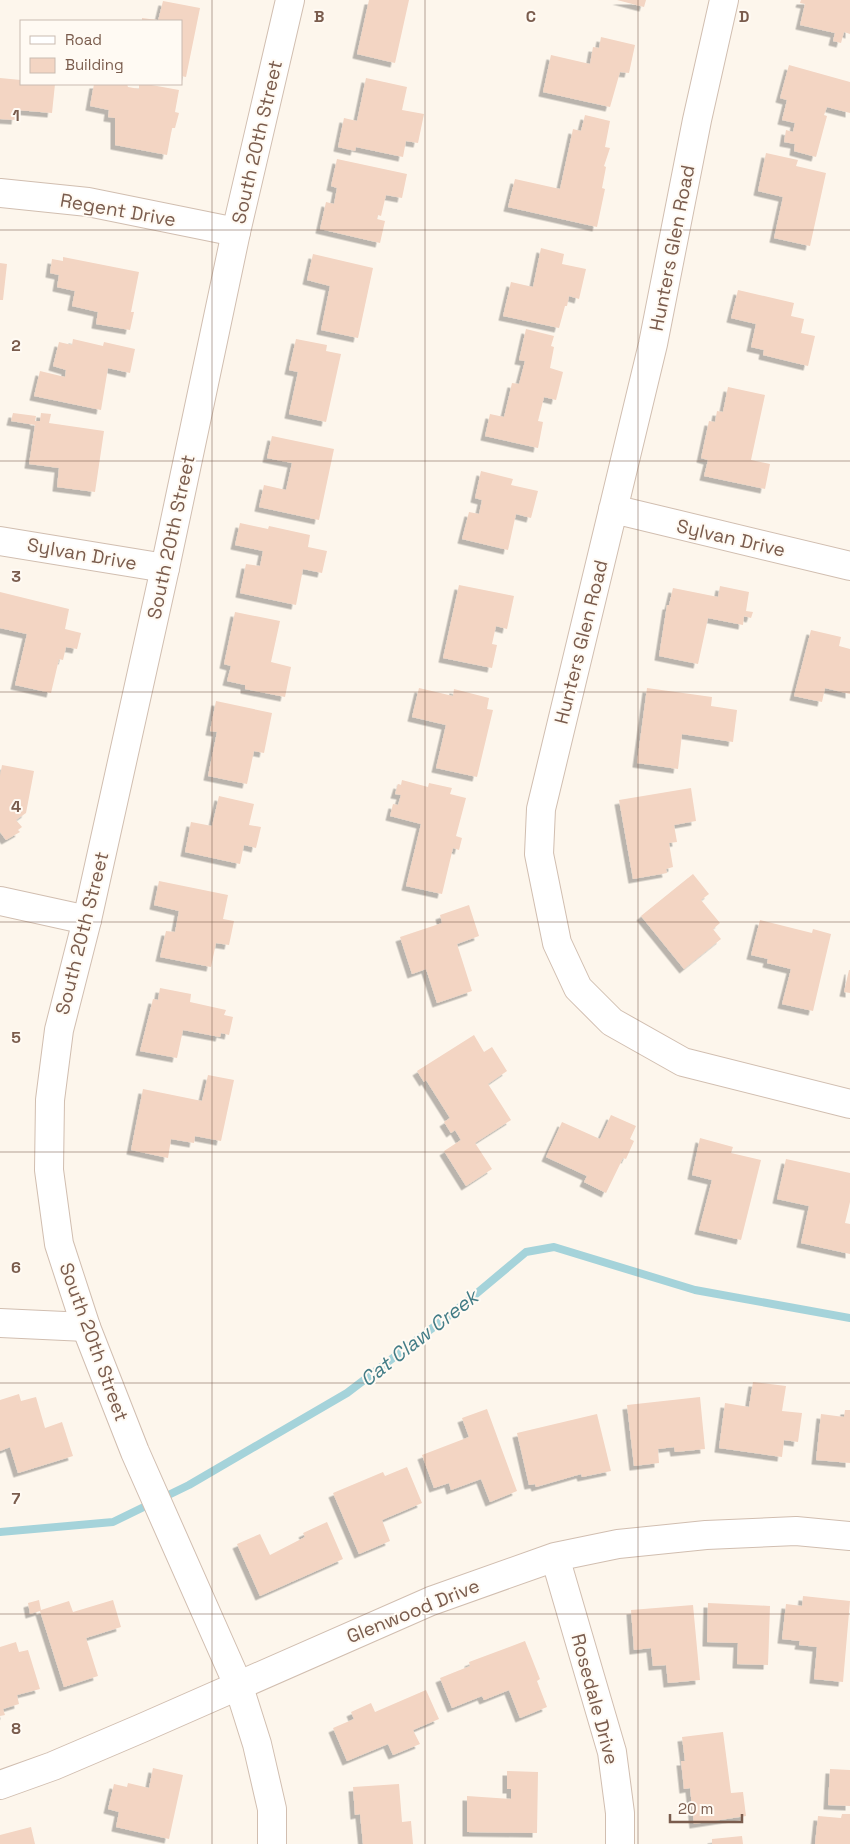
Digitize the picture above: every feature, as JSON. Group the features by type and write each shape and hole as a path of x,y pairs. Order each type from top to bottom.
{"street":[{"name":"South 20th Street","path":"272,1844 272,1809 257,1744 239,1687 145,1474 86,1327 59,1244 50,1170 50,1100 58,1030 87,920 165,568 236,232 290,0"},
{"name":"Hunters Glen Road","path":"724,0 697,120 653,344 541,809 539,854 558,943 578,988 612,1022 651,1046 683,1062 850,1104"},
{"name":"Regent Drive","path":"0,192 88,202 236,232"},
{"name":"Sylvan Drive","path":"612,509 850,566"},
{"name":"Sylvan Drive","path":"0,541 165,568"},
{"path":"0,902 87,920"},
{"path":"0,1323 86,1327"},
{"name":"Glenwood Drive","path":"0,1785 53,1766 239,1687 431,1601 555,1557 618,1544 706,1535 796,1531 850,1536"},
{"name":"Rosedale Drive","path":"555,1557 612,1752 620,1813 620,1844"}],"building":[{"path":"369,0 409,0 395,63 357,54"},
{"path":"617,0 646,0 644,7"},
{"path":"801,0 850,0 850,34 844,32 841,43 833,41 835,33 800,25 805,4 800,3"},
{"path":"163,1 200,8 186,77 182,76 182,20 158,20"},
{"path":"601,37 635,45 629,73 620,72 610,107 543,92 551,55 590,64 593,47 599,48"},
{"path":"789,65 850,82 850,113 827,107 824,115 827,116 816,157 794,151 795,144 784,142 786,130 793,132 795,123 782,120 787,100 780,98"},
{"path":"0,78 20,80 20,85 55,85 52,113 17,110 16,120 0,119"},
{"path":"366,78 407,87 402,110 424,114 418,143 406,141 403,157 356,147 355,151 338,147 344,118 357,121"},
{"path":"94,85 127,85 128,87 139,89 139,85 152,85 179,90 175,112 179,113 175,128 172,128 167,155 115,145 115,118 108,117 109,110 90,106"},
{"path":"585,115 610,121 605,147 610,148 604,166 606,167 602,188 605,189 597,227 508,207 515,179 560,189 573,129 581,131"},
{"path":"766,153 798,160 796,166 826,173 810,246 774,238 783,197 758,191"},
{"path":"337,159 407,174 402,198 386,195 381,216 378,215 377,219 385,221 380,243 320,229 326,202 334,204 337,188 331,186"},
{"path":"541,248 564,254 562,264 586,269 579,299 569,296 559,328 503,316 511,282 533,287"},
{"path":"313,254 373,268 358,338 321,330 330,286 307,280"},
{"path":"63,257 139,272 131,312 134,312 130,330 96,324 98,312 72,306 75,291 57,287 59,275 50,273 52,259 63,261"},
{"path":"0,263 7,264 3,300 0,300"},
{"path":"738,290 794,303 791,316 804,319 801,333 815,336 808,366 763,355 764,350 751,347 756,324 731,318"},
{"path":"526,329 554,336 551,346 554,347 550,368 563,372 556,400 544,397 538,421 543,422 538,448 485,436 490,414 504,417 512,383 519,384 525,361 519,360"},
{"path":"73,339 103,346 104,342 135,349 130,373 108,368 101,410 34,396 40,371 65,377 66,370 53,366 59,342 72,345"},
{"path":"296,339 327,345 326,351 341,354 326,422 289,414 298,372 289,370"},
{"path":"728,387 765,395 751,460 770,464 765,489 704,476 708,460 701,458 709,421 715,422 717,411 723,412"},
{"path":"13,413 36,416 35,421 40,421 41,413 51,414 49,423 104,431 95,492 57,487 59,468 29,464 35,425 11,421"},
{"path":"272,436 334,449 319,520 259,507 264,485 286,490 292,463 267,458"},
{"path":"481,471 513,479 511,485 538,491 531,518 516,514 508,550 462,539 469,512 479,514 482,500 475,498"},
{"path":"240,523 268,529 269,526 310,535 308,547 327,551 322,573 303,569 296,605 240,593 246,564 260,566 263,551 235,545"},
{"path":"459,585 514,596 507,629 496,626 492,644 497,645 492,668 443,658"},
{"path":"720,586 749,592 746,611 753,612 751,618 744,616 743,625 708,618 698,664 659,656 667,605 669,605 673,588 718,597"},
{"path":"0,592 69,609 65,629 81,633 77,649 66,647 63,660 59,659 51,693 15,685 27,634 0,628"},
{"path":"235,612 280,621 271,662 291,667 285,697 245,689 245,685 227,681 231,666 224,664"},
{"path":"811,630 841,637 839,646 850,649 850,694 825,688 822,702 794,696"},
{"path":"419,688 453,696 454,689 489,698 487,709 493,710 477,777 436,768 446,725 412,717"},
{"path":"647,688 712,697 711,706 737,710 733,742 682,734 678,769 637,763"},
{"path":"216,701 272,713 264,753 254,751 247,784 208,776 217,732 210,731"},
{"path":"2,765 34,771 26,813 16,820 22,827 18,830 20,832 6,840 0,832 0,776"},
{"path":"402,780 428,787 429,783 452,788 450,794 466,798 456,836 462,838 459,850 453,848 442,894 406,886 421,824 390,816 393,804 398,805 401,795 395,794 398,784 401,785"},
{"path":"691,788 696,821 674,825 677,842 669,843 673,867 666,869 667,873 633,879 619,800"},
{"path":"219,796 254,804 249,825 261,827 256,848 244,845 240,864 185,852 191,822 212,826"},
{"path":"693,874 709,894 701,900 720,923 713,929 721,939 684,969 641,916"},
{"path":"159,881 228,895 223,919 234,921 229,945 216,943 211,967 160,957 166,931 175,932 179,911 154,905"},
{"path":"469,905 479,936 457,944 472,991 437,1003 426,969 412,974 400,937 442,923 440,915"},
{"path":"760,920 812,933 813,929 831,934 813,1011 782,1004 791,969 767,963 768,959 751,955"},
{"path":"850,970 850,993 844,992"},
{"path":"160,988 191,994 190,1002 226,1010 224,1015 233,1017 229,1035 221,1033 220,1037 183,1030 177,1058 140,1051 153,999 158,1000"},
{"path":"474,1035 484,1052 492,1047 507,1071 488,1084 511,1120 475,1143 492,1169 466,1186 444,1151 461,1140 455,1130 451,1133 444,1122 450,1118 426,1080 424,1082 417,1071"},
{"path":"208,1075 234,1080 221,1141 195,1136 194,1143 171,1139 168,1158 131,1150 143,1089 202,1101"},
{"path":"611,1115 636,1126 630,1139 634,1141 626,1159 623,1158 606,1193 584,1182 587,1176 546,1157 562,1122 600,1139"},
{"path":"700,1138 733,1147 731,1153 761,1160 741,1240 699,1230 712,1180 692,1175"},
{"path":"786,1159 850,1173 850,1202 845,1223 850,1224 850,1254 801,1243 809,1206 777,1199"},
{"path":"753,1382 786,1386 782,1411 802,1413 798,1442 784,1440 782,1457 719,1448 725,1403 749,1407"},
{"path":"19,1394 21,1401 36,1397 45,1428 62,1422 73,1456 18,1473 10,1447 0,1451 0,1400"},
{"path":"700,1397 705,1449 675,1452 674,1447 658,1449 659,1463 634,1466 627,1405"},
{"path":"487,1409 517,1491 490,1502 481,1479 451,1490 449,1483 434,1488 422,1455 469,1437 462,1418"},
{"path":"845,1410 850,1410 850,1463 816,1460 821,1414 844,1417"},
{"path":"597,1414 611,1471 582,1477 581,1474 536,1487 535,1484 529,1485 517,1433"},
{"path":"407,1467 422,1503 382,1520 390,1541 359,1554 333,1493 383,1472 385,1476"},
{"path":"327,1522 343,1559 260,1596 237,1544 260,1534 270,1555 305,1537 303,1533"},
{"path":"803,1596 850,1601 843,1682 814,1679 817,1647 799,1645 800,1641 782,1639 786,1604 802,1606"},
{"path":"39,1600 41,1610 69,1601 73,1612 113,1600 121,1627 86,1638 98,1676 64,1687 40,1611 30,1614 28,1603"},
{"path":"708,1603 770,1606 768,1665 737,1664 738,1643 707,1642"},
{"path":"693,1605 700,1680 668,1683 666,1665 653,1666 651,1648 634,1650 631,1610"},
{"path":"525,1641 540,1679 537,1681 547,1707 520,1718 509,1690 484,1700 482,1696 452,1708 440,1678 470,1666 469,1662"},
{"path":"16,1642 19,1652 28,1650 40,1689 17,1695 19,1704 3,1709 5,1715 0,1716 0,1647"},
{"path":"426,1690 439,1719 413,1730 420,1744 393,1755 388,1744 347,1761 333,1728 354,1719 351,1712 371,1703 375,1712"},
{"path":"723,1732 731,1793 743,1792 746,1816 694,1824 690,1788 684,1789 681,1761 685,1761 682,1737"},
{"path":"153,1768 183,1775 169,1839 116,1827 119,1812 108,1809 114,1784 127,1787 128,1783 149,1788"},
{"path":"830,1769 850,1770 850,1806 828,1805"},
{"path":"507,1771 538,1772 537,1833 467,1832 467,1796 511,1799 511,1789 507,1789"},
{"path":"399,1784 402,1822 411,1821 413,1844 363,1844 360,1814 355,1815 353,1787"},
{"path":"842,1814 850,1814 850,1844 815,1844 818,1816 841,1818"},
{"path":"31,1827 35,1844 0,1844 0,1835"},
{"path":"742,1836 743,1844 712,1844 712,1839"}],"waterway":[{"name":"Cat Claw Creek","path":"0,1532 113,1522 189,1485 347,1393 464,1304 526,1252 554,1247 695,1290 850,1318"}]}
